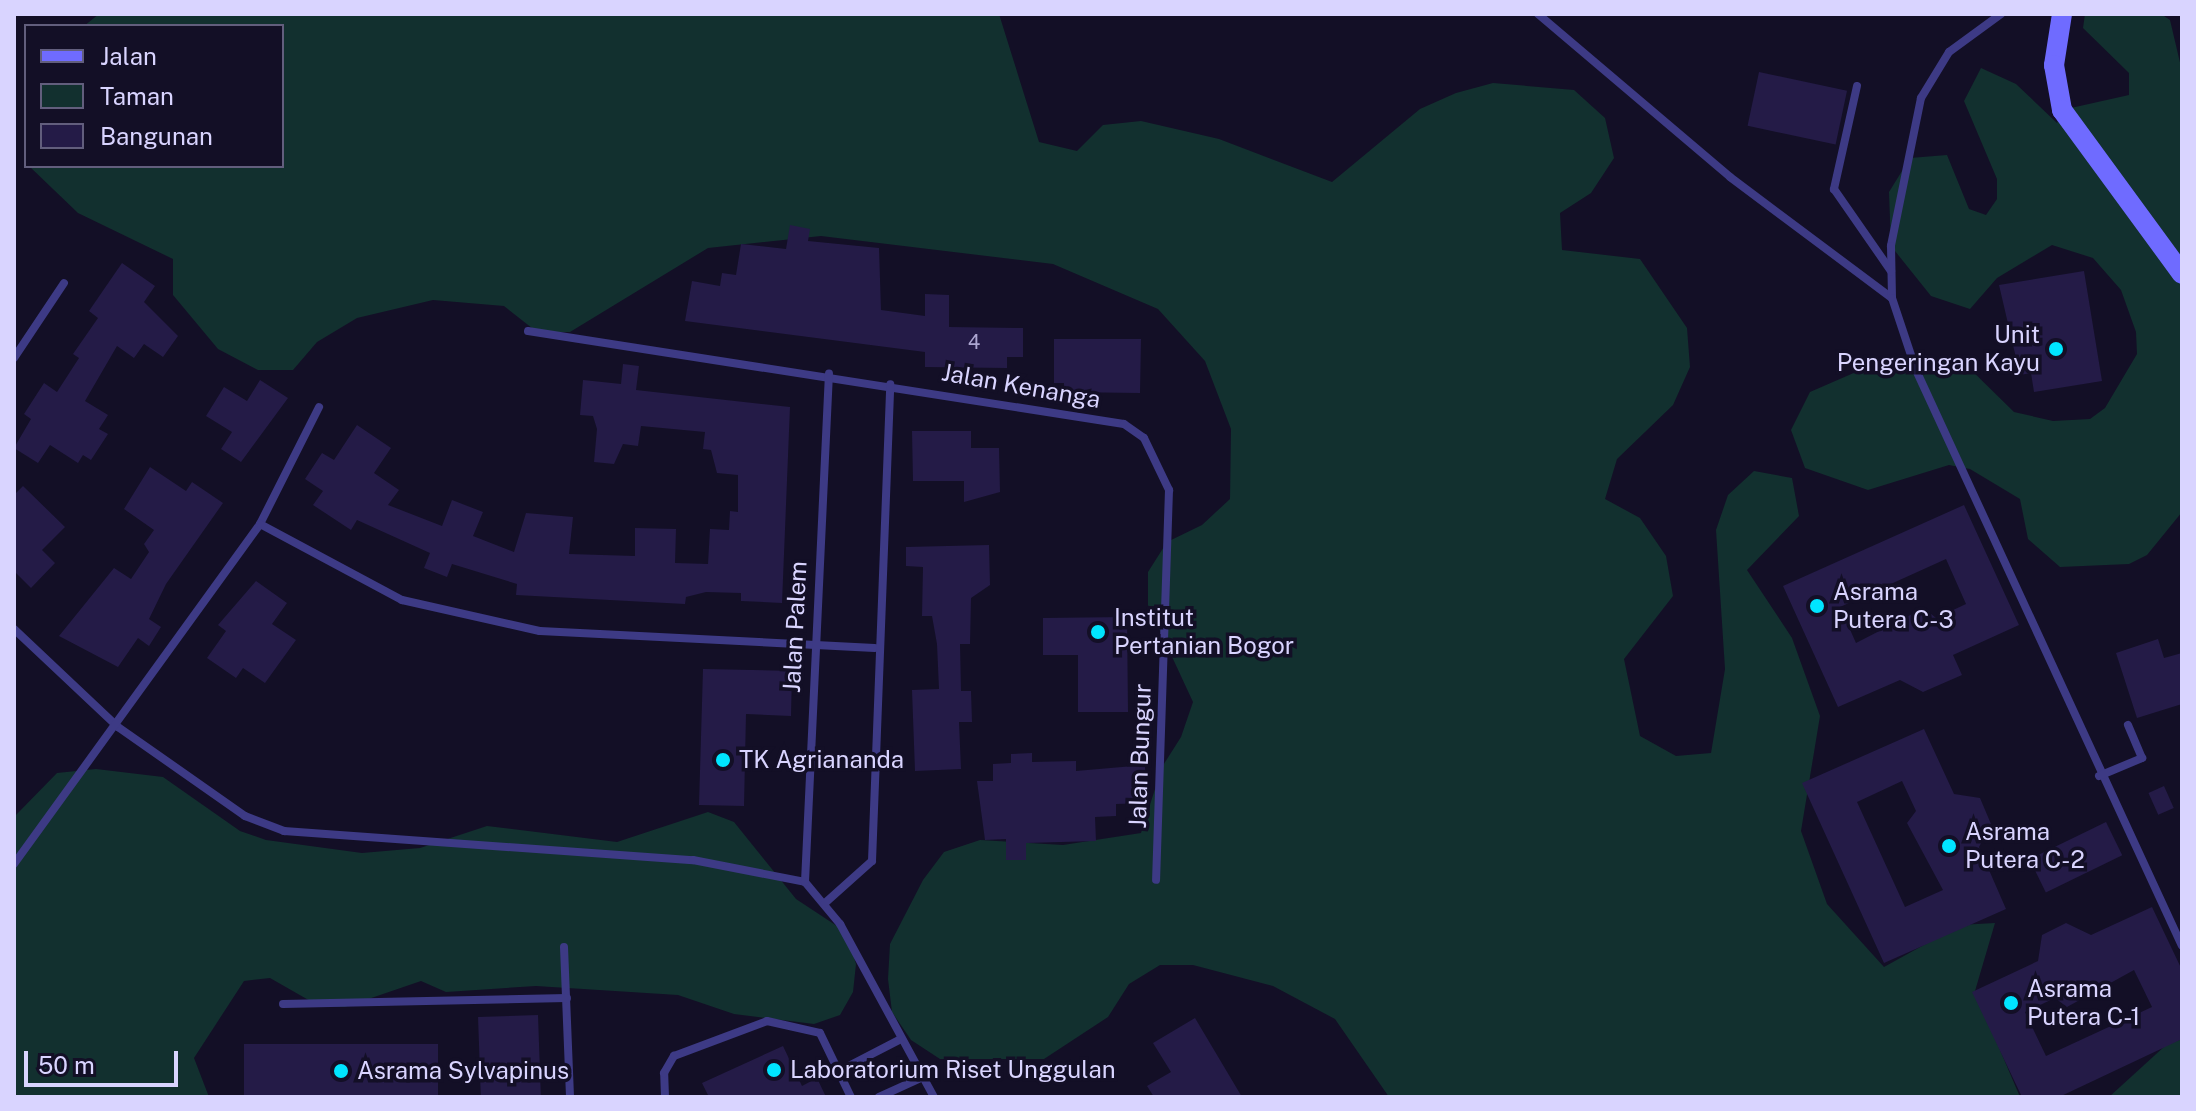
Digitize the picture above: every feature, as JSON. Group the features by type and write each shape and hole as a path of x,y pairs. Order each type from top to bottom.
{"street":[{"path":"2062,14 2054,65 2062,110 2182,274"}],"lane":[{"path":"1538,14 1730,177 1892,298"},
{"path":"2001,14 1949,52 1921,98 1891,272 1892,298 1916,370 2099,776 2182,946"},
{"path":"1857,86 1834,189 1891,272"},
{"path":"14,358 64,283"},
{"name":"Jalan Kenanga","path":"528,331 829,374 1124,424 1156,453 1169,490"},
{"name":"Jalan Palem","path":"805,882 813,648 829,374"},
{"path":"825,903 872,861 875,648 890,384"},
{"path":"14,864 118,727 260,524 319,407"},
{"name":"Jalan Bungur","path":"1156,880 1169,490"},
{"path":"260,524 402,600 540,631 813,648 875,648"},
{"path":"14,629 118,727 245,816 284,831 693,860 805,882 825,903 934,1097"},
{"path":"2099,776 2142,758 2128,725"},
{"path":"564,947 570,1097"},
{"path":"283,1004 567,998"},
{"path":"665,1097 674,1056 767,1021 820,1033 851,1097"},
{"path":"839,1071 901,1039"},
{"path":"879,1097 923,1077"}],"green space":[{"path":"99,14 999,14 1039,142 1077,151 1103,125 1141,121 1219,139 1332,182 1420,109 1456,93 1493,83 1574,90 1605,118 1614,158 1591,193 1560,213 1562,250 1640,259 1687,328 1690,367 1673,405 1617,459 1605,499 1640,518 1666,556 1673,596 1624,659 1640,736 1676,756 1711,753 1725,669 1716,530 1728,495 1754,471 1792,478 1799,516 1747,570 1792,638 1820,716 1801,831 1827,904 1884,967 1960,925 1995,923 1975,991 2020,1097 1389,1097 1335,1019 1273,986 1193,965 1160,965 1129,984 1108,1017 1044,1059 940,1059 911,1040 892,1012 888,979 890,944 923,880 944,852 980,840 1063,845 1141,833 1162,767 1181,737 1193,702 1148,605 1148,572 1167,542 1202,525 1230,499 1231,429 1205,361 1158,309 1053,264 821,236 708,248 570,332 537,332 504,306 433,300 357,318 317,342 293,370 258,370 218,349 173,295 173,259 78,213 31,168 284,168 284,24 86,24"},
{"path":"2085,14 2161,14 2170,20 2182,71 2182,512 2147,555 2129,564 2060,567 2028,539 2020,499 1970,469 1949,465 1868,490 1805,468 1791,430 1810,392 1872,365 1960,359 2014,412 2053,421 2090,419 2105,408 2137,354 2136,332 2121,290 2093,258 2052,245 1997,278 1970,309 1931,296 1891,246 1889,192 1910,158 1947,155 1969,209 1986,215 1997,199 1997,179 1964,101 1981,68 2016,84 2057,123 2062,110 2129,95 2129,73 2083,28"},
{"path":"96,769 163,777 240,831 266,840 362,853 420,848 487,826 617,842 708,812 734,822 796,899 846,932 856,964 853,992 840,1015 814,1024 734,1014 678,995 536,986 446,992 421,981 345,1007 319,1006 270,978 244,981 194,1058 209,1097 14,1097 14,817 57,773"},
{"path":"2182,1039 2182,1097 2109,1097 2166,1045"}],"building":[{"path":"1759,72 1847,91 1836,145 1748,126"},
{"path":"790,225 810,229 808,241 879,248 881,310 925,316 925,294 949,295 949,327 1023,328 1023,357 1007,357 1007,368 925,367 925,352 685,321 692,281 720,286 722,273 736,275 741,244 786,249"},
{"path":"122,263 155,286 144,302 178,336 163,357 144,344 134,358 117,346 85,401 108,415 99,429 108,434 91,460 83,455 78,463 50,445 38,463 14,448 31,419 24,414 44,383 57,392 79,358 73,354 98,318 89,311"},
{"name":"Unit Pengeringan Kayu","path":"2084,271 2102,381 2034,392 2031,373 2020,375 1999,285"},
{"path":"1054,339 1141,339 1140,393 1064,392 1064,383 1054,383"},
{"path":"623,364 639,366 636,390 790,407 782,603 741,601 741,593 706,592 686,597 685,604 516,595 517,584 452,564 447,577 424,568 430,553 357,520 351,530 313,505 323,491 305,479 322,453 334,460 357,425 391,448 374,473 399,490 388,505 442,526 452,500 483,512 473,536 514,552 526,513 573,517 569,554 635,556 635,528 676,529 675,563 708,564 710,529 729,530 730,511 738,512 738,475 717,473 711,450 703,449 705,432 641,426 638,446 623,444 614,464 594,462 597,429 593,416 580,415 583,380 621,384"},
{"path":"260,380 288,398 241,462 221,449 232,432 206,416 224,387 247,401"},
{"path":"912,431 971,431 971,448 999,448 1000,492 964,502 964,481 913,481"},
{"path":"150,467 186,491 192,482 223,503 166,584 149,619 161,627 149,646 138,638 118,667 59,636 114,568 131,579 149,552 144,544 154,530 124,509"},
{"path":"23,486 65,527 42,550 55,563 31,588 14,571 14,495"},
{"name":"Asrama Putera C-3","path":"1964,505 2019,625 1953,655 1962,675 1923,692 1900,680 1838,707 1783,586","holes":["1946,559 1966,604 1936,618 1924,608 1856,643 1840,607"]},
{"path":"989,545 990,585 971,598 970,644 960,644 961,691 971,691 972,722 959,722 961,769 915,771 912,690 939,689 932,616 922,616 923,567 906,566 906,547"},
{"path":"256,581 287,603 272,624 296,640 265,683 243,668 236,678 207,658 226,631 218,625"},
{"path":"1127,617 1128,712 1078,712 1078,655 1043,655 1043,618"},
{"path":"2158,639 2164,658 2182,653 2182,704 2137,718 2116,653"},
{"name":"TK Agriananda","path":"703,669 792,671 791,716 746,714 744,806 699,805"},
{"name":"Asrama Putera C-2","path":"1924,729 1954,794 1980,798 1991,824 1979,847 2006,909 1884,963 1802,783","holes":["1902,781 1916,811 1907,823 1943,890 1905,907 1857,802"]},
{"path":"1032,753 1032,762 1076,761 1076,771 1145,765 1146,803 1116,804 1116,816 1095,817 1096,841 1026,843 1026,860 1006,860 1006,839 985,840 977,781 993,781 993,764 1011,763 1011,754"},
{"path":"2164,786 2174,808 2158,815 2148,793"},
{"path":"2106,822 2122,855 2046,893 2030,859"},
{"name":"Asrama Putera C-1","path":"2152,907 2182,970 2182,1039 2059,1097 2022,1097 1972,992 2038,961 2042,935 2066,923 2091,935","holes":["2134,970 2152,1007 2046,1056 2025,1012 2055,998 2067,1007"]},
{"path":"538,1015 541,1097 481,1097 478,1017"},
{"path":"1195,1018 1242,1097 1154,1097 1147,1086 1171,1072 1153,1043"},
{"name":"Asrama Sylvapinus","path":"244,1044 438,1044 438,1097 244,1097"},
{"path":"783,1046 802,1086 817,1078 826,1097 709,1097 702,1083"}],"place":[{"name":"Unit Pengeringan Kayu","path":"2056,349"},
{"name":"Asrama Putera C-3","path":"1817,606"},
{"name":"Institut Pertanian Bogor","path":"1098,632"},
{"name":"TK Agriananda","path":"723,760"},
{"name":"Asrama Putera C-2","path":"1949,846"},
{"name":"Asrama Putera C-1","path":"2011,1003"},
{"name":"Laboratorium Riset Unggulan","path":"774,1070"},
{"name":"Asrama Sylvapinus","path":"341,1071"}]}
